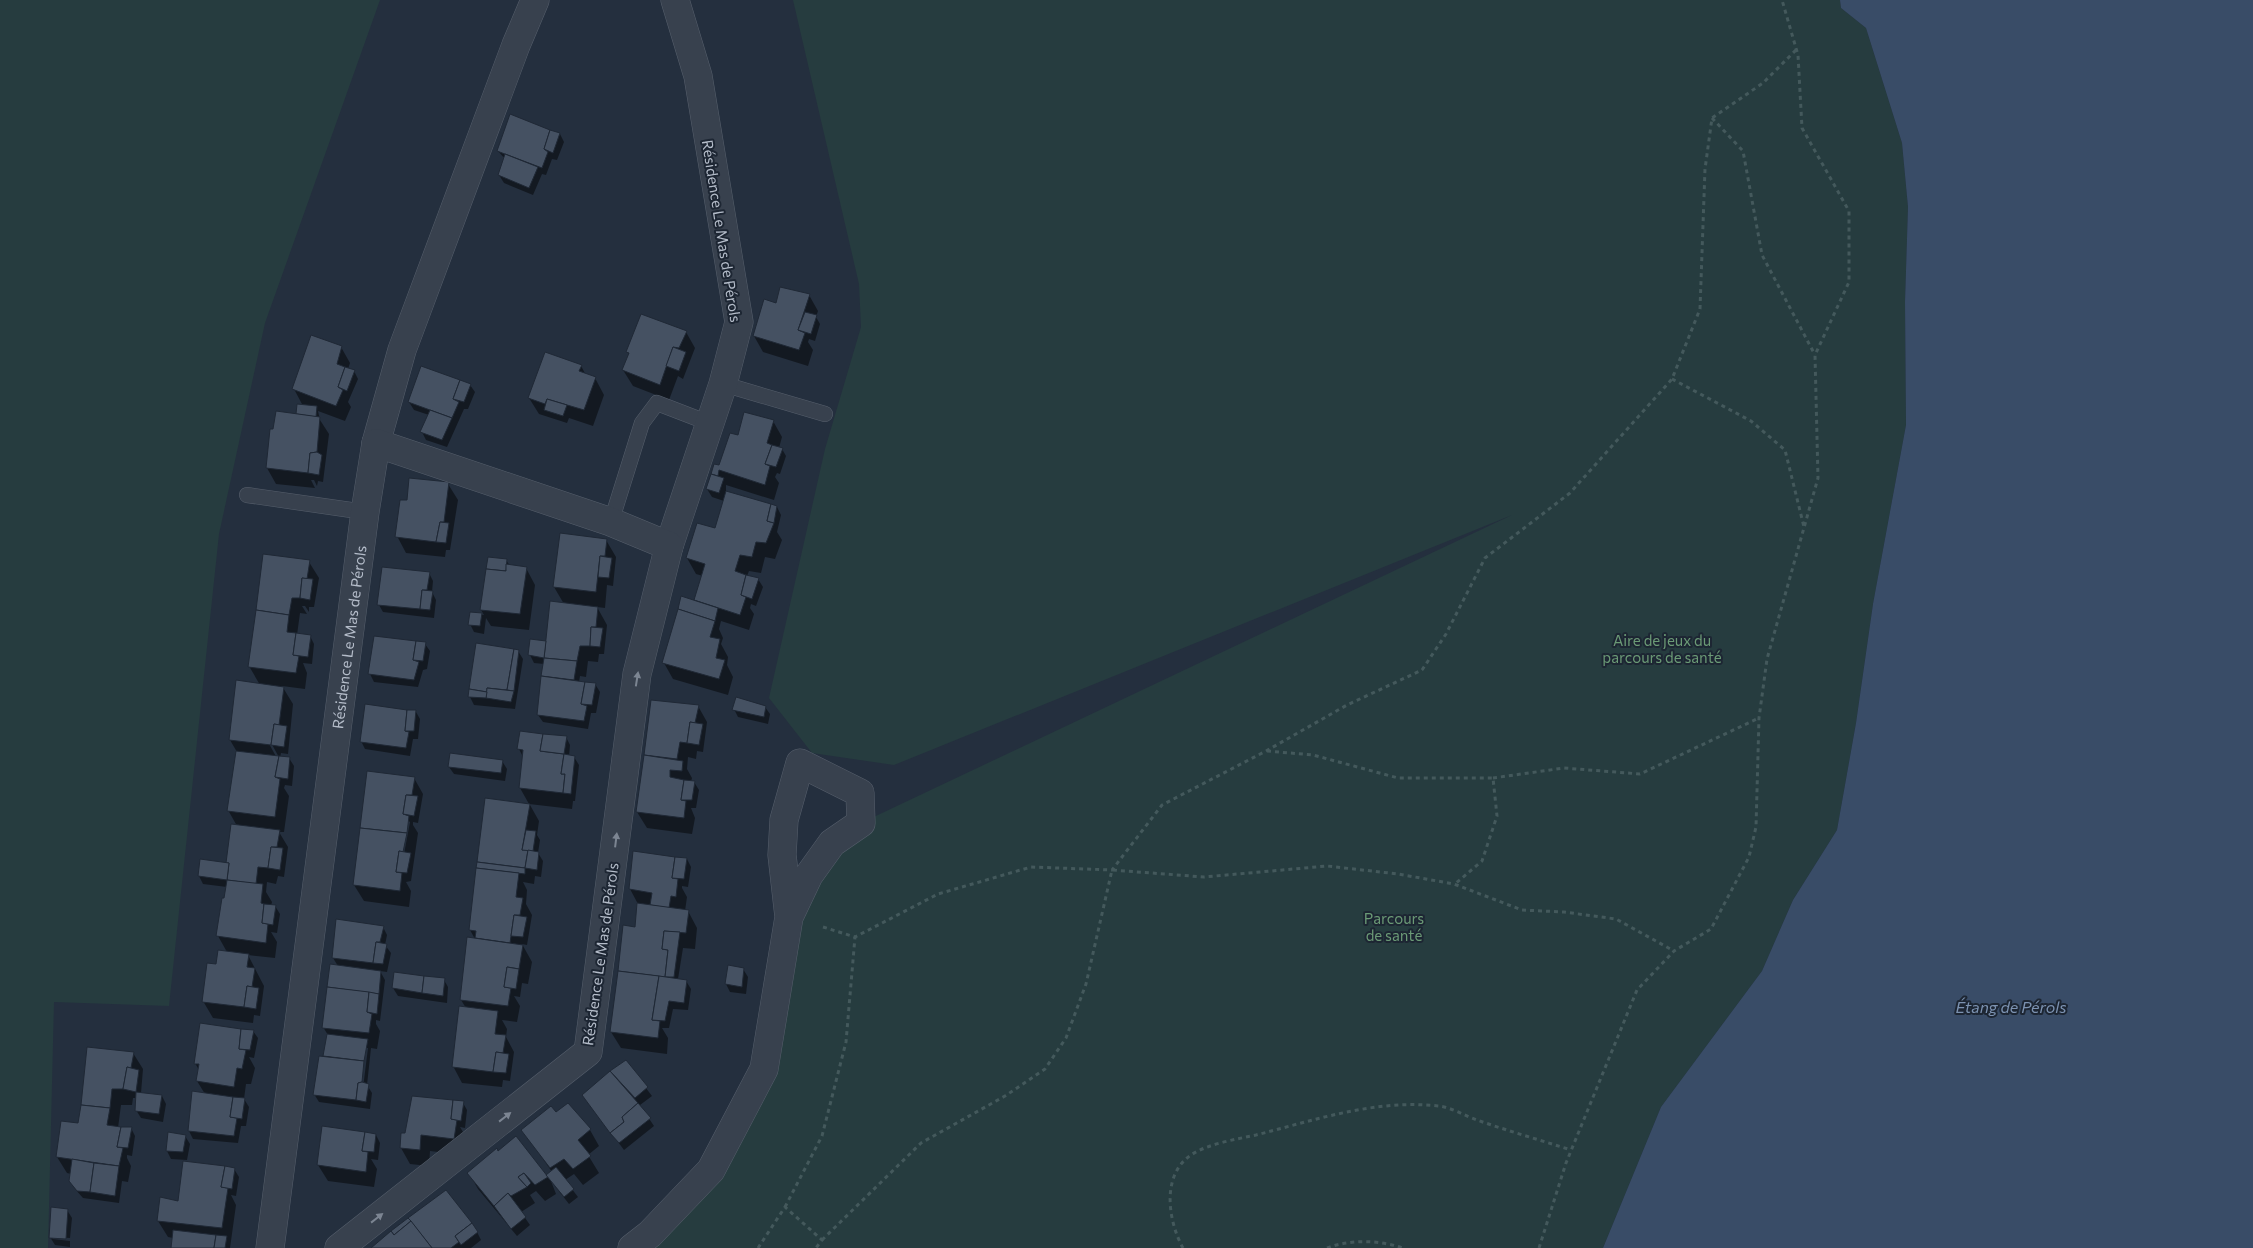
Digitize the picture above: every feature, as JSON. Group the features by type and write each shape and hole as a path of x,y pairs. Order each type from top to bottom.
{"street":[{"name":"Résidence Le Mas de Pérols","path":"270,1248 365,512 376,443 402,350 512,54 536,0"},
{"name":"Résidence Le Mas de Pérols","path":"339,1248 588,1052 637,674 669,546 723,384 739,322 698,76 675,0"},
{"path":"376,443 611,522 669,546"},
{"path":"632,1248 650,1234 711,1170 764,1069 789,917 782,855 784,820 800,763 860,793 861,823 832,843 809,876 789,917"}],"lane":[{"path":"723,384 825,414"},
{"path":"611,522 642,423 657,403 709,423"},
{"path":"247,495 365,512"}],"path":[{"path":"1782,0 1797,50 1802,128 1849,211 1850,282 1815,355"},
{"path":"816,1248 921,1144 1004,1096 1045,1069 1066,1038 1086,984 1112,870 1162,805 1266,751 1347,705 1422,670 1446,634 1485,558 1570,492 1672,379 1700,309 1705,168 1712,118 1763,83 1797,50"},
{"path":"1539,1248 1571,1150 1637,990 1674,951 1710,929 1749,857 1756,827 1759,718 1767,659 1818,478 1815,355 1762,256 1743,151 1712,118"},
{"path":"1672,379 1751,421 1785,450 1804,528"},
{"path":"1266,751 1313,754 1398,778 1493,778 1564,768 1640,774 1759,718"},
{"path":"1454,884 1482,861 1497,816 1493,778"},
{"path":"789,917 855,937 938,894 1032,867 1112,870 1204,877 1327,866 1398,874 1454,884 1522,910 1564,912 1616,919 1674,951"},
{"path":"758,1248 785,1207 822,1136 844,1051 855,937"},
{"path":"1183,1248 1177,1237 1168,1202 1176,1171 1191,1155 1226,1142 1367,1108 1412,1103 1441,1106 1476,1120 1571,1150"},
{"path":"785,1207 822,1240"},
{"path":"1327,1248 1342,1242 1387,1243 1403,1248"}],"green space":[{"path":"0,0 380,0 265,323 219,534 169,1006 54,1002 48,1248 0,1248"},
{"path":"793,0 1840,0 1841,8 1866,28 1902,143 1908,207 1905,302 1906,425 1873,604 1856,723 1837,830 1793,900 1762,971 1661,1107 1603,1248 632,1248 711,1170 764,1069 789,917 861,823 1512,515 894,765 812,753 769,698 825,449 861,327 859,284"}],"water":[{"name":"Étang de Pérols","path":"1840,0 2253,0 2253,1248 1603,1248 1661,1107 1762,971 1793,900 1837,830 1856,723 1873,604 1906,425 1905,302 1908,207 1902,143 1866,28 1841,8"}],"building":[{"path":"510,114 550,130 544,149 548,152 542,168 497,151"},
{"path":"550,130 560,133 553,153 544,149"},
{"path":"505,154 538,167 529,188 498,175"},
{"path":"780,287 810,294 798,330 805,333 799,350 753,336 764,299 776,303"},
{"path":"805,312 817,315 811,334 798,330"},
{"path":"641,314 687,331 679,348 673,347 660,385 622,370 629,353 626,352"},
{"path":"311,335 342,346 337,364 345,367 338,387 343,390 336,406 292,389"},
{"path":"673,347 686,352 679,371 666,366"},
{"path":"545,352 582,365 579,371 596,377 584,410 547,399 545,404 528,398"},
{"path":"421,366 460,380 453,399 459,402 452,418 408,402"},
{"path":"345,367 355,370 347,391 338,387"},
{"path":"460,380 471,384 464,402 453,399"},
{"path":"547,399 567,405 563,416 544,410"},
{"path":"297,404 317,406 316,417 296,414"},
{"path":"430,410 452,418 442,440 420,432"},
{"path":"276,411 320,417 317,452 310,453 308,473 266,468 270,429 273,429"},
{"path":"744,412 774,420 767,443 772,445 765,464 770,466 765,485 719,470 718,476 711,474 714,464 719,465 730,433 738,435"},
{"path":"772,445 783,448 776,467 765,464"},
{"path":"317,452 322,455 319,475 308,473 310,453"},
{"path":"711,474 724,478 719,493 706,489"},
{"path":"409,478 449,482 444,522 440,522 436,542 395,537 400,500 407,500"},
{"path":"726,491 771,504 767,521 774,523 766,543 756,542 752,557 740,555 735,571 746,575 741,595 746,597 740,615 694,600 705,564 686,558 697,523 715,528"},
{"path":"771,504 777,506 774,523 767,521"},
{"path":"440,522 449,523 446,543 436,542"},
{"path":"560,533 607,539 605,556 600,556 596,592 553,587"},
{"path":"263,554 310,560 307,579 302,578 300,598 292,598 289,615 256,610"},
{"path":"600,556 612,558 609,578 598,577"},
{"path":"488,557 507,559 506,571 486,569"},
{"path":"506,564 527,567 520,614 480,610 486,569 506,571"},
{"path":"382,567 430,572 427,590 422,590 420,609 377,605"},
{"path":"746,575 759,578 752,599 741,595"},
{"path":"302,578 313,579 310,600 300,598"},
{"path":"422,590 433,591 430,610 420,609"},
{"path":"681,596 718,608 715,621 678,609"},
{"path":"550,601 598,607 596,627 591,627 590,646 580,646 577,661 544,658"},
{"path":"678,609 715,621 710,637 720,639 716,658 725,660 719,679 662,663"},
{"path":"256,610 289,615 287,632 296,633 293,655 299,656 296,673 248,667"},
{"path":"470,612 482,613 480,626 468,625"},
{"path":"591,627 603,628 600,647 590,646"},
{"path":"296,633 311,635 308,657 293,655"},
{"path":"374,636 416,641 413,660 419,662 414,680 368,674"},
{"path":"530,639 546,641 544,658 528,655"},
{"path":"416,641 426,642 423,661 413,660"},
{"path":"476,643 514,649 507,690 487,688 487,692 469,689"},
{"path":"514,649 519,650 514,691 507,690"},
{"path":"544,658 577,661 574,680 541,676"},
{"path":"541,676 585,682 581,704 587,706 584,721 537,715"},
{"path":"236,680 284,687 279,725 274,724 271,745 229,740"},
{"path":"585,682 596,683 592,705 581,704"},
{"path":"487,688 514,691 511,702 486,698"},
{"path":"469,689 487,692 486,698 468,697"},
{"path":"736,697 766,706 764,717 732,710"},
{"path":"651,700 699,705 695,723 690,722 687,743 680,742 677,759 644,755"},
{"path":"365,704 407,710 405,731 409,732 406,748 360,742"},
{"path":"407,710 416,710 414,731 405,731"},
{"path":"690,722 703,724 699,745 687,743"},
{"path":"274,724 287,726 284,747 271,745"},
{"path":"520,731 543,734 540,751 564,754 561,774 565,774 563,793 519,788 523,750 517,749"},
{"path":"543,734 567,736 564,754 540,751"},
{"path":"236,751 279,756 275,777 280,779 275,817 227,811"},
{"path":"450,753 503,760 501,773 448,767"},
{"path":"564,754 575,756 571,794 563,793 565,774 561,774"},
{"path":"644,755 683,761 682,771 670,770 670,777 684,780 681,800 686,801 684,818 636,812"},
{"path":"279,756 290,757 288,779 275,777"},
{"path":"367,771 415,777 412,795 406,795 403,814 409,816 407,833 360,828"},
{"path":"684,780 695,781 692,800 681,800"},
{"path":"406,795 418,796 414,816 403,814"},
{"path":"485,798 530,804 522,850 528,850 525,868 477,862"},
{"path":"231,824 280,830 277,847 271,847 268,868 258,867 256,884 227,880 229,863 226,863"},
{"path":"360,828 407,833 403,852 399,851 396,872 402,873 400,891 353,885"},
{"path":"526,830 536,831 533,851 522,850"},
{"path":"271,847 283,848 280,870 268,868"},
{"path":"528,850 539,852 537,870 525,868"},
{"path":"399,851 411,853 407,873 396,872"},
{"path":"633,851 675,857 672,878 678,879 676,897 671,896 669,908 650,905 652,893 629,889"},
{"path":"675,857 687,858 684,879 672,878"},
{"path":"200,859 229,863 227,880 198,876"},
{"path":"477,862 525,868 525,874 476,868"},
{"path":"476,868 519,873 516,897 523,898 520,915 514,915 510,943 475,938 476,931 469,930"},
{"path":"227,880 263,884 261,903 264,904 262,923 268,924 266,943 216,936"},
{"path":"637,903 689,910 686,933 664,931 662,949 668,950 665,977 618,971 623,925 635,927"},
{"path":"264,904 276,905 273,925 262,923"},
{"path":"514,915 527,917 523,937 511,936"},
{"path":"336,919 384,926 380,942 376,942 373,963 332,958"},
{"path":"664,931 680,932 674,977 665,977 668,950 662,949"},
{"path":"467,937 523,945 519,969 507,967 504,987 511,988 508,1006 460,1000"},
{"path":"376,942 387,944 383,964 373,963"},
{"path":"218,950 249,954 247,967 255,968 252,987 247,986 244,1007 202,1002 207,963 216,964"},
{"path":"330,964 381,971 379,994 327,987"},
{"path":"728,965 744,968 742,987 725,984"},
{"path":"507,967 519,969 516,989 504,987"},
{"path":"618,971 659,976 652,1020 660,1021 658,1038 610,1032"},
{"path":"394,972 424,976 422,993 392,988"},
{"path":"424,976 445,978 443,996 422,993"},
{"path":"659,976 687,980 684,1003 669,1001 665,1021 652,1020"},
{"path":"247,986 259,988 256,1009 244,1007"},
{"path":"327,987 369,992 367,1012 372,1014 369,1033 322,1028"},
{"path":"369,992 379,994 377,1014 367,1012"},
{"path":"459,1006 498,1011 495,1034 506,1035 503,1053 496,1052 493,1072 452,1067"},
{"path":"200,1023 241,1029 239,1049 246,1050 242,1069 237,1068 234,1087 196,1081 199,1064 194,1064"},
{"path":"241,1029 254,1030 250,1050 239,1049"},
{"path":"327,1034 368,1039 364,1061 323,1056"},
{"path":"87,1047 134,1052 131,1068 127,1067 123,1089 112,1089 110,1108 81,1105"},
{"path":"496,1052 509,1054 506,1073 493,1072"},
{"path":"319,1056 364,1061 362,1082 358,1083 356,1100 313,1095"},
{"path":"626,1060 648,1087 635,1098 610,1071"},
{"path":"127,1067 139,1070 136,1092 123,1089"},
{"path":"610,1071 638,1103 622,1117 624,1122 610,1133 582,1095"},
{"path":"358,1083 369,1084 366,1102 356,1100"},
{"path":"192,1091 233,1097 230,1117 237,1118 234,1136 188,1131"},
{"path":"136,1092 162,1095 159,1114 135,1111"},
{"path":"412,1096 453,1100 451,1119 457,1120 454,1139 421,1135 420,1150 400,1148 401,1133 405,1133"},
{"path":"233,1097 245,1098 242,1119 230,1117"},
{"path":"453,1100 464,1101 461,1121 451,1119"},
{"path":"568,1103 591,1129 578,1140 591,1156 573,1169 564,1159 550,1168 521,1130 551,1106 556,1112"},
{"path":"638,1103 651,1118 619,1143 610,1133 624,1122 622,1117"},
{"path":"81,1105 110,1108 107,1125 121,1127 117,1147 123,1148 119,1166 56,1157 61,1121 78,1123"},
{"path":"322,1126 365,1132 362,1151 368,1152 366,1172 317,1165"},
{"path":"121,1127 132,1127 128,1148 117,1147"},
{"path":"168,1132 186,1135 183,1152 166,1151"},
{"path":"365,1132 376,1134 374,1152 362,1151"},
{"path":"516,1136 548,1177 535,1185 524,1173 518,1177 527,1187 511,1196 508,1193 494,1206 467,1173 497,1148 498,1151"},
{"path":"72,1159 94,1163 90,1192 77,1191 69,1181"},
{"path":"183,1161 225,1166 221,1187 228,1188 222,1228 157,1221 160,1197 178,1201"},
{"path":"94,1163 119,1166 115,1196 90,1192"},
{"path":"225,1166 235,1168 232,1189 221,1187"},
{"path":"556,1167 574,1189 564,1197 546,1175"},
{"path":"524,1173 531,1183 527,1187 518,1177"},
{"path":"446,1190 472,1223 455,1236 459,1242 451,1248 432,1248 408,1218"},
{"path":"508,1193 526,1217 511,1229 494,1206"},
{"path":"51,1207 68,1209 66,1239 49,1238"},
{"path":"408,1218 411,1221 394,1235 391,1231"},
{"path":"411,1221 432,1248 371,1248 391,1231 394,1235"},
{"path":"472,1223 478,1232 461,1245 455,1236"},
{"path":"173,1230 216,1235 214,1248 171,1248"},
{"path":"216,1235 227,1236 225,1248 214,1248"}],"park label":[{"name":"Aire de jeux du parcours de santé","path":"1662,648"},
{"name":"Parcours de santé","path":"1394,926"}]}
